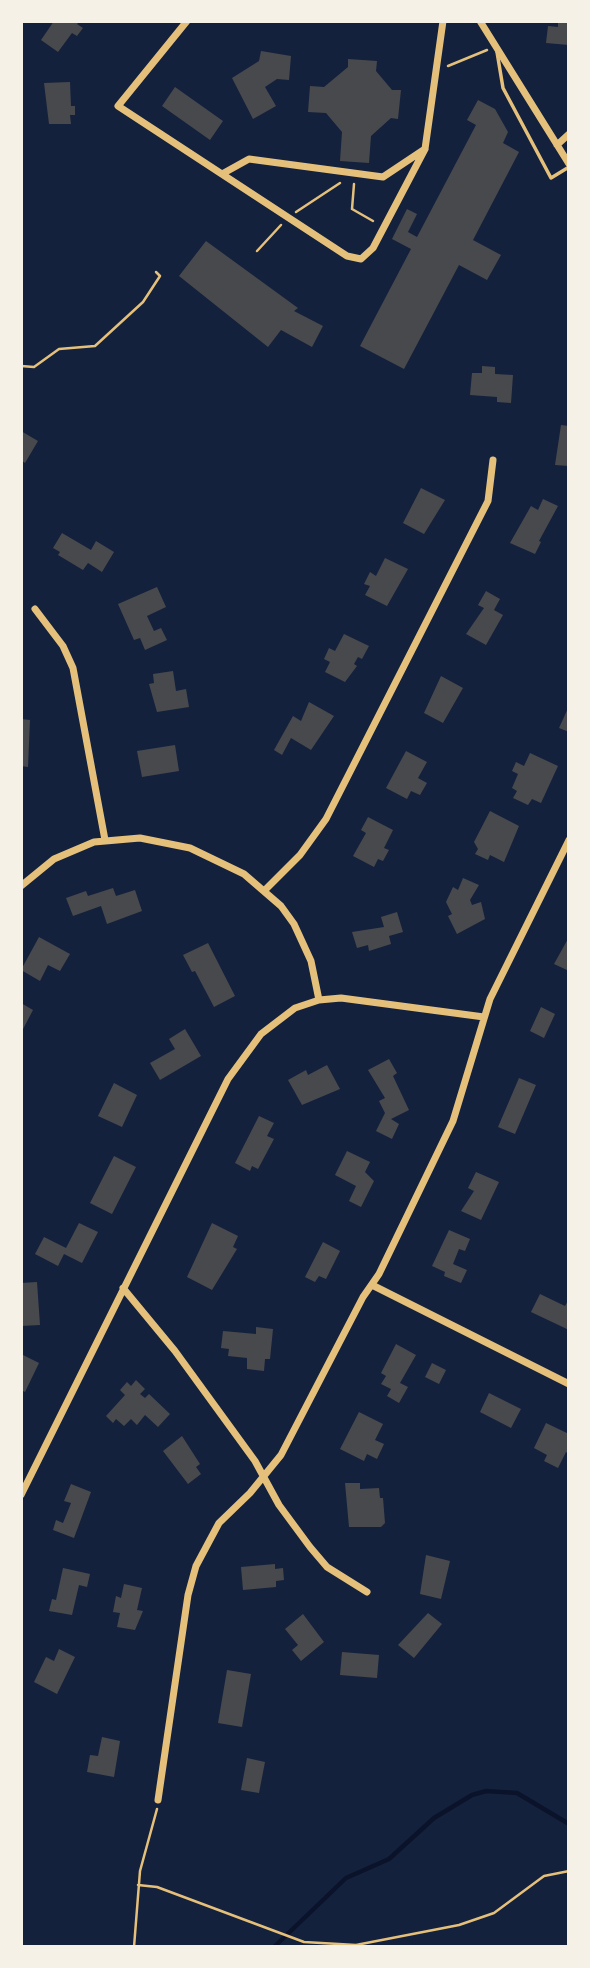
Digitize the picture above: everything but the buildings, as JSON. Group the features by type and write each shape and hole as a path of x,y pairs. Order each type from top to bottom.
{"street":[{"path":"187,21 118,106 347,256 361,259 373,248 425,149 443,21"},
{"path":"480,21 569,165"},
{"path":"557,145 569,134"},
{"path":"222,174 249,159 383,177 425,149"},
{"path":"265,890 300,855 326,819 488,501 493,460"},
{"path":"35,609 63,646 73,668 105,840"},
{"path":"21,886 54,859 73,849 105,840 140,838 190,848 226,864 265,890 295,924 311,961 319,1000"},
{"path":"158,1800 188,1595 196,1566 219,1523 264,1476 301,1420 372,1285 448,1133 467,1083 484,1017 569,840"},
{"path":"21,1495 228,1079 245,1052 280,1017 319,1000 341,998 484,1017"},
{"path":"372,1285 569,1384"},
{"path":"123,1288 175,1351 264,1476 279,1505 327,1567 367,1592"}],"lane":[{"path":"497,47 503,88 551,178 569,165"}],"path":[{"path":"437,73 464,57 497,47"},
{"path":"257,251 288,217 346,179"},
{"path":"354,180 352,209 373,221"},
{"path":"21,366 34,367 60,349 95,346 143,302 160,276 156,272"},
{"path":"134,1947 138,1885 158,1800"},
{"path":"138,1885 157,1887 304,1942 356,1945 459,1925 494,1913 544,1876 569,1871"}],"waterway":[{"path":"274,1947 346,1878 389,1859 434,1818 472,1795 486,1791 517,1793 569,1824"}]}
